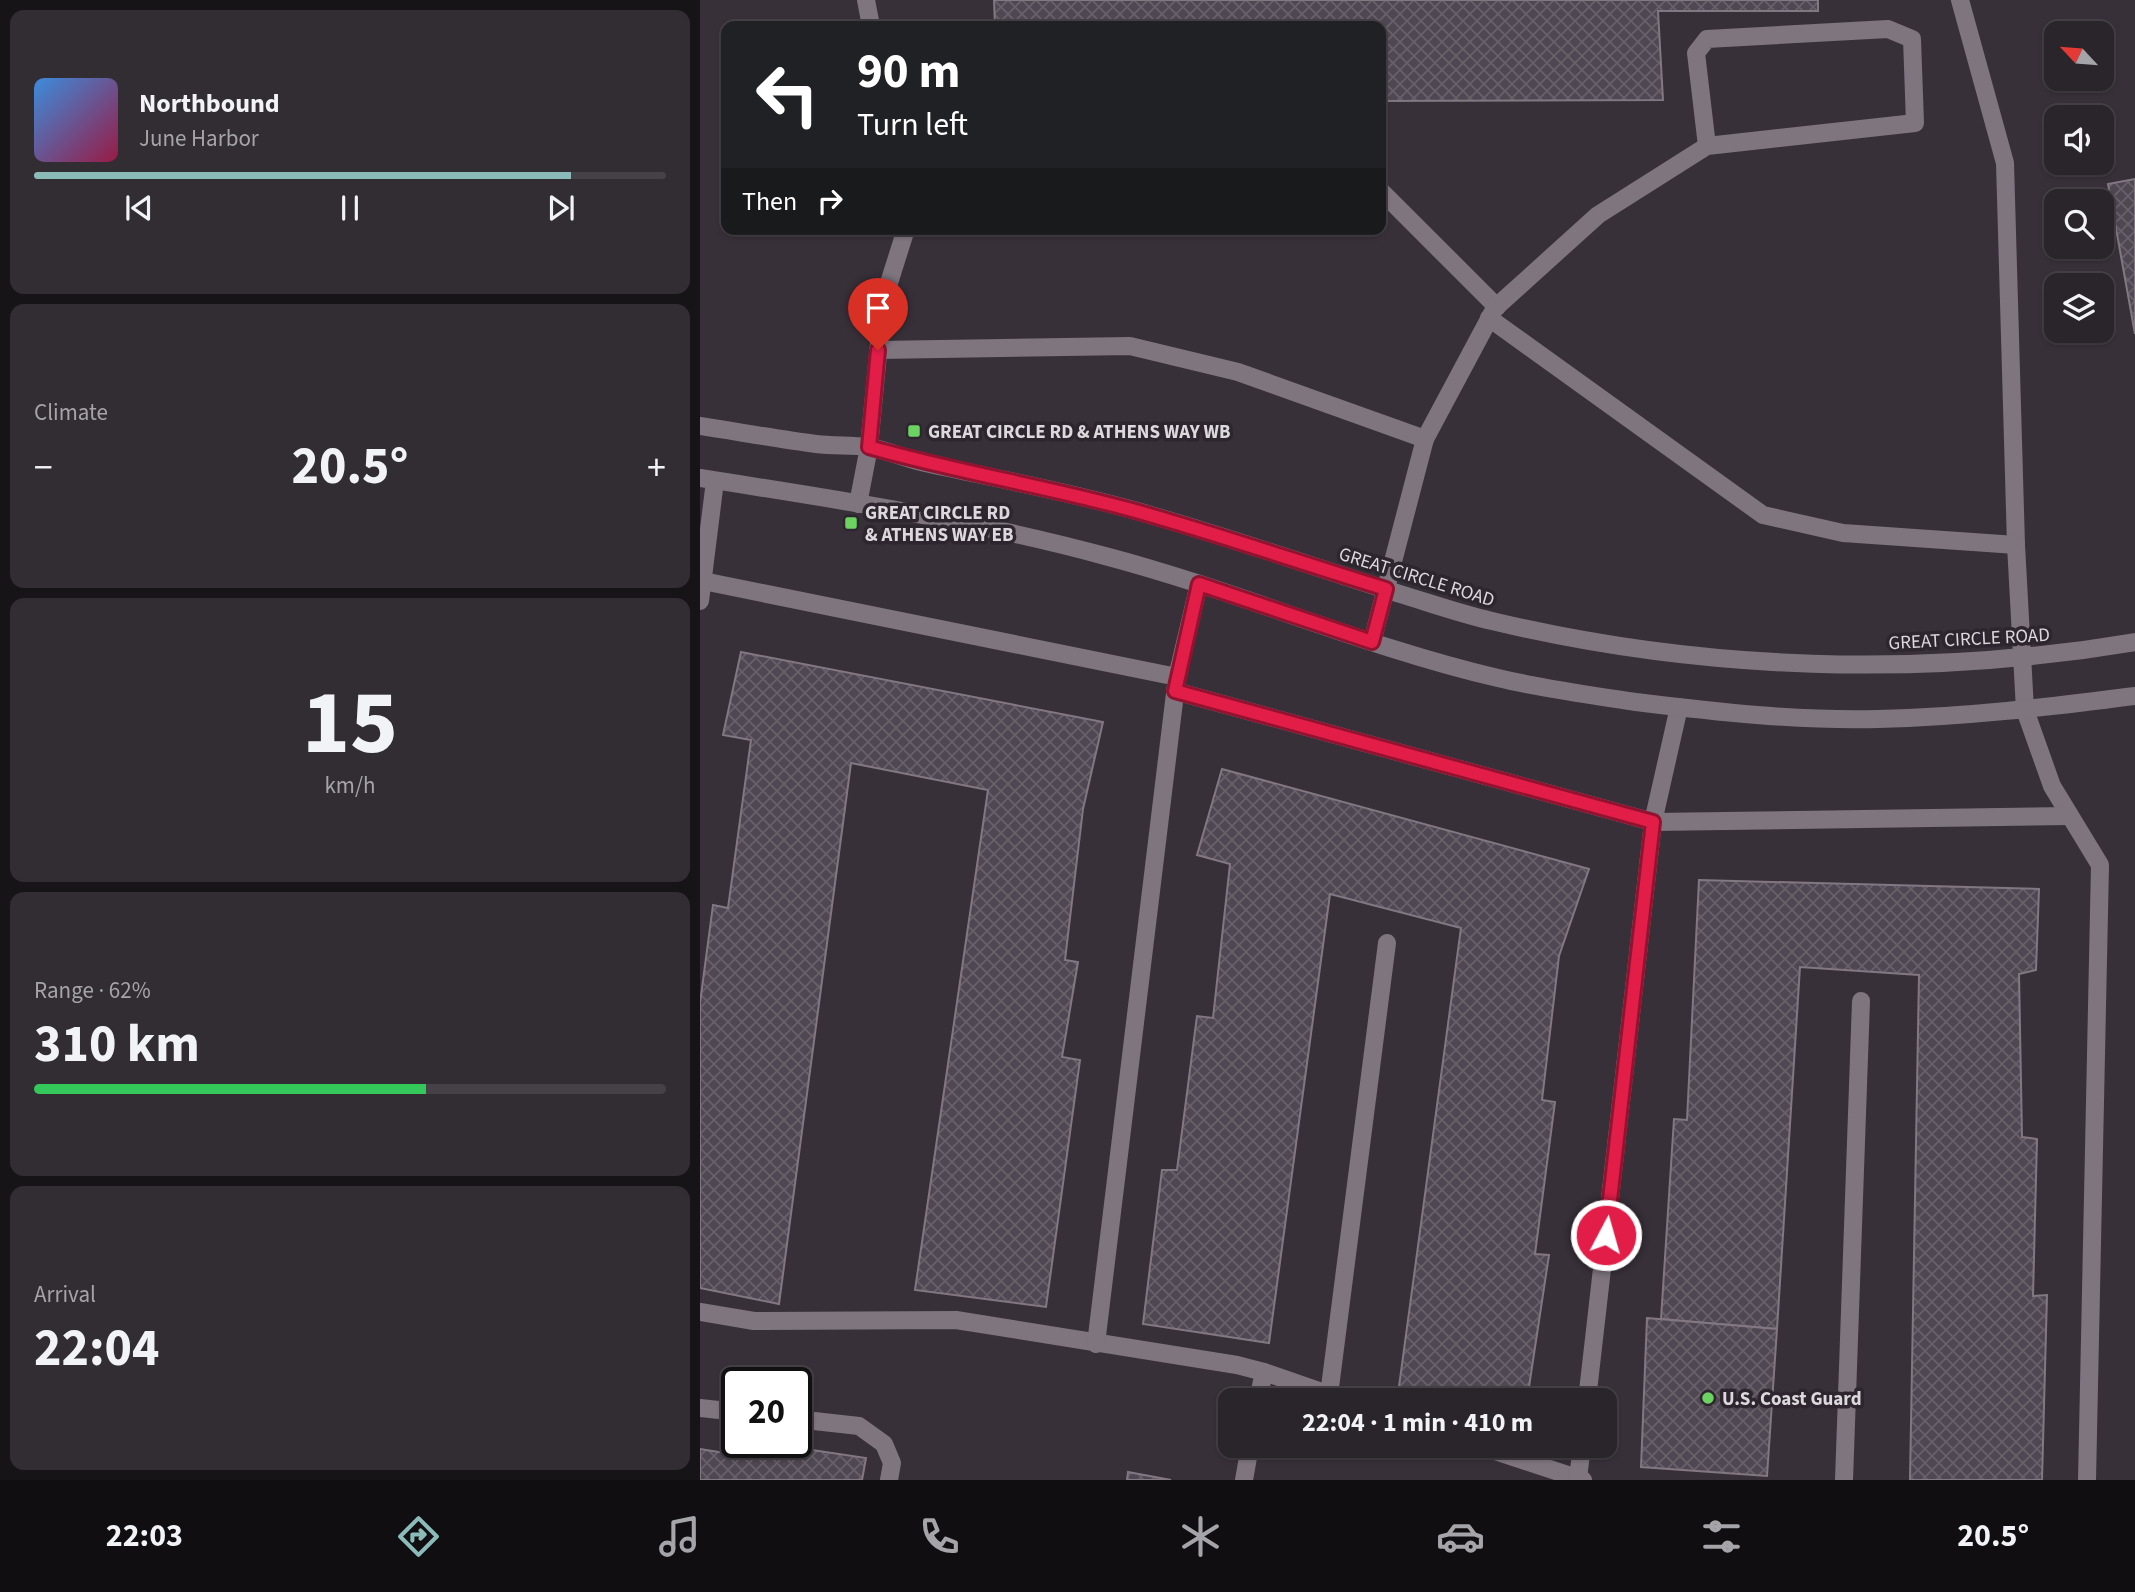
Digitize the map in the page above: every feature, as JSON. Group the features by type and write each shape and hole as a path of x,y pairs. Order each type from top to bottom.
{"street":[{"path":"866,0 870,21"},
{"path":"1960,0 2005,163 2015,545 2025,710 2052,786 2099,865 2087,1480"},
{"path":"1372,642 1425,439 1493,313 1598,215 1707,146 1915,123 1912,38 1888,29 1707,39 1696,53 1707,146"},
{"path":"1386,196 1493,313 1763,515 1843,533 2015,545"},
{"path":"858,503 869,447 883,302 904,235"},
{"path":"878,350 1130,346 1238,372 1425,439"},
{"name":"GREAT CIRCLE ROAD","path":"700,426 820,445 869,447 921,462 1025,482 1238,541 1487,620 1538,632 1700,656 1864,665 1973,662 2135,642"},
{"path":"700,601 708,479 858,503 1106,556 1372,642 1499,678 1586,695 1679,708 1762,715 1877,719 2025,710 2135,696"},
{"path":"703,580 1176,684 1653,822 2070,816"},
{"path":"1096,1344 1176,684 1199,584"},
{"path":"1588,1388 1653,822 1679,708"},
{"path":"1338,1388 1387,943"},
{"path":"1844,1480 1861,1001"},
{"path":"700,1312 754,1321 956,1320 1237,1365 1311,1388"},
{"path":"1261,1388 1264,1372"},
{"path":"700,1408 721,1410"},
{"path":"812,1421 859,1426 884,1444 892,1463 889,1480"},
{"path":"1244,1480 1248,1458"},
{"path":"1517,1458 1581,1479 1582,1458"}],"building":[{"path":"994,0 1818,0 1818,11 1658,11 1663,100 1386,101 1386,21 995,21"},
{"path":"2135,179 2135,334 2114,217 2114,189 2109,189 2108,184"},
{"path":"741,652 1103,722 1083,809 1065,960 1078,962 1062,1057 1080,1060 1046,1307 915,1290 988,790 851,763 779,1304 700,1288 700,1003 713,905 728,908 751,740 723,735"},
{"path":"1222,769 1589,869 1559,956 1542,1100 1555,1102 1535,1254 1549,1255 1529,1388 1399,1388 1461,928 1330,894 1269,1343 1143,1324 1162,1170 1177,1170 1197,1016 1213,1018 1230,864 1197,855"},
{"path":"1699,880 2039,889 2036,970 2019,974 2022,1137 2037,1139 2033,1296 2047,1295 2042,1480 1910,1480 1919,975 1800,967 1777,1329 1661,1319 1674,1119 1687,1120"},
{"name":"U.S. Coast Guard","path":"1647,1318 1777,1329 1767,1476 1641,1467"},
{"path":"700,1449 721,1452 721,1458 812,1458 812,1450 866,1458 862,1480 700,1480"},
{"path":"1128,1472 1171,1480 1127,1480"}],"place":[{"name":"GREAT CIRCLE RD & ATHENS WAY WB","path":"914,431"},
{"name":"GREAT CIRCLE RD & ATHENS WAY EB","path":"851,523"},
{"name":"U.S. Coast Guard","path":"1708,1398"}],"route":[{"path":"878,350 869,447 921,462 1025,482 1131,510 1386,589 1372,642 1199,584 1175,691 1653,822 1606,1235"}]}
